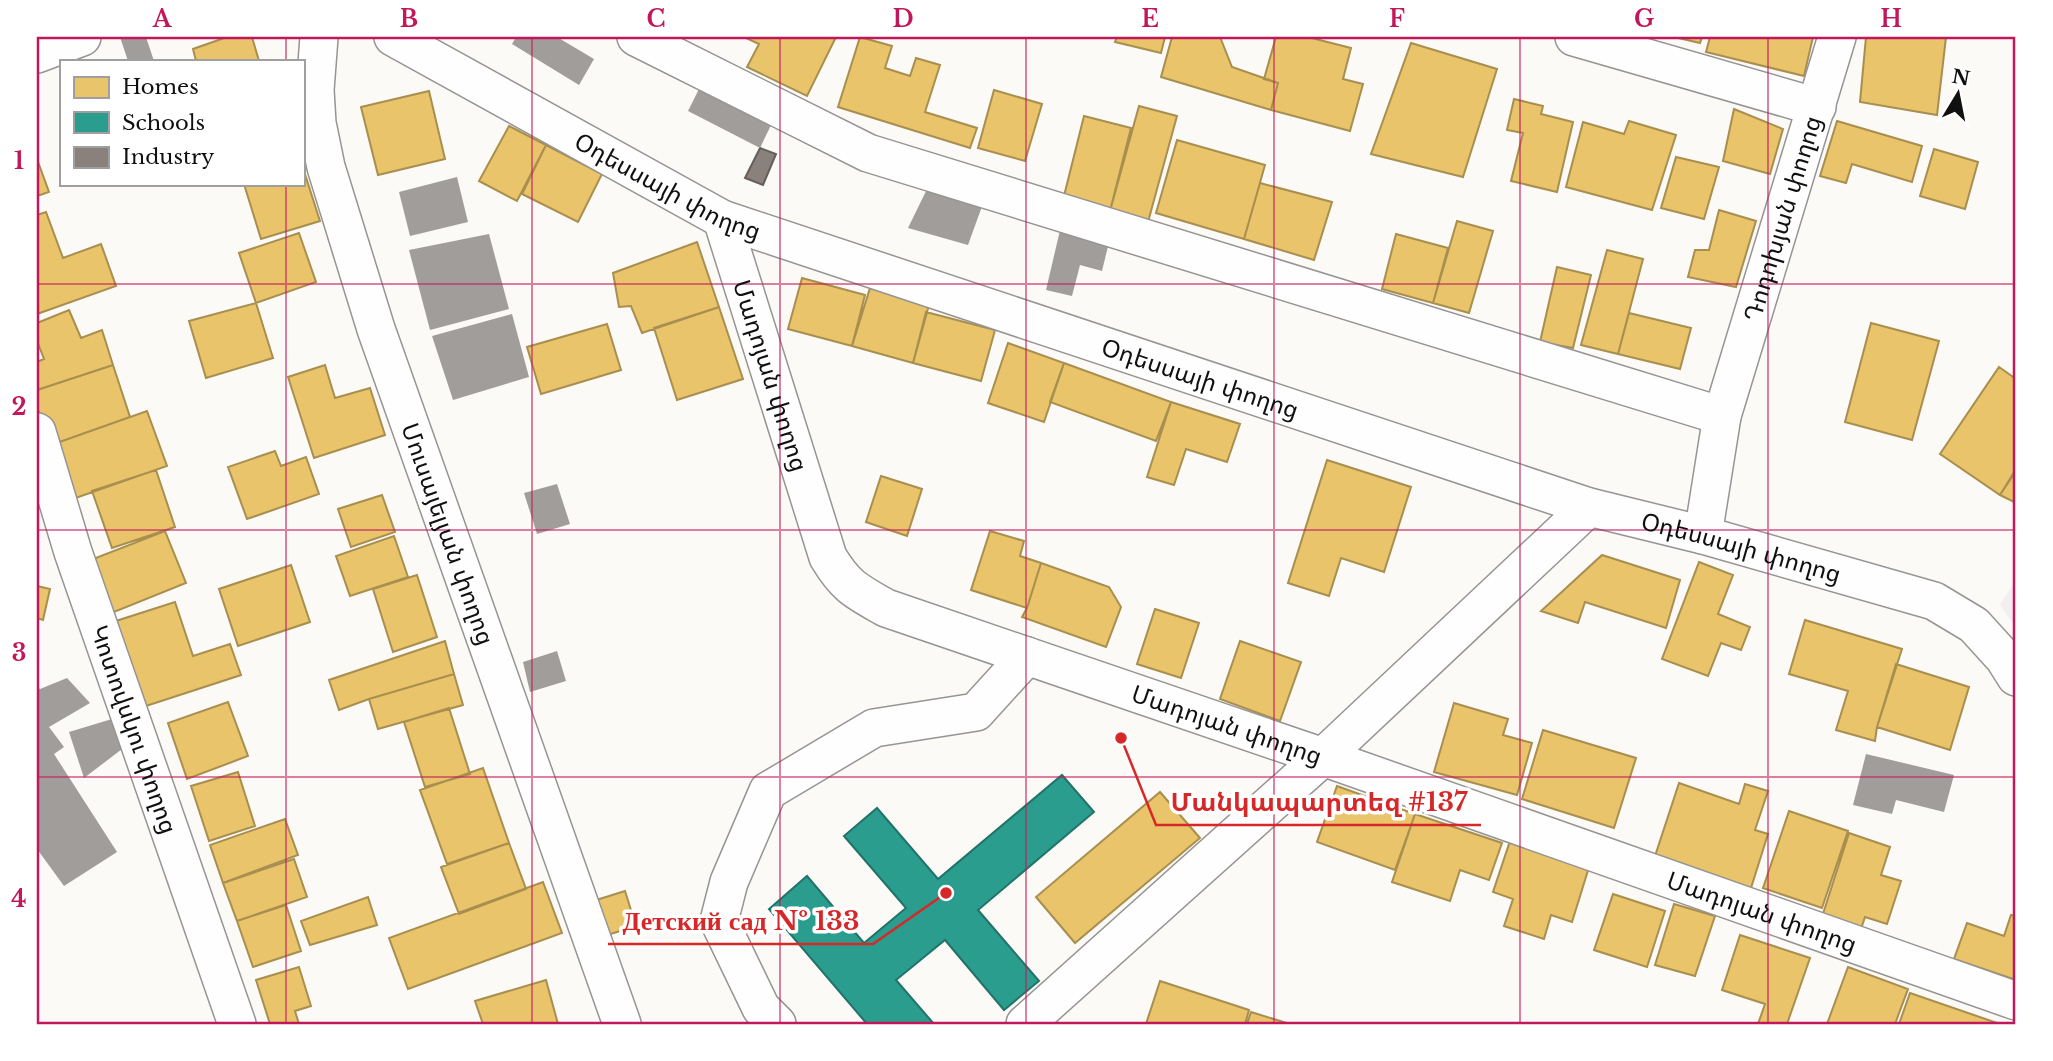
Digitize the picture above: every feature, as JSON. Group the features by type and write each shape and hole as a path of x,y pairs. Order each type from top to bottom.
{"street":[{"path":"37,54 82,37"},
{"name":"Մուսայելյան փողոց","path":"319,37 314,90 317,123 326,167 376,329 622,1024"},
{"name":"Օդեսսայի փողոց","path":"393,37 723,219 1589,507 1703,535 1934,601 1974,625 2004,658 2016,677"},
{"path":"636,37 868,153 1722,416"},
{"name":"Դոդոխյան փողոց","path":"1574,37 1817,107 1722,416 1703,535"},
{"path":"1817,107 1837,37"},
{"name":"Մադոյան փողոց","path":"723,219 828,556 841,579 860,593 887,608 1323,757 2016,1001"},
{"name":"Կոտովսկու փողոց","path":"37,432 73,552 237,1024"},
{"path":"1025,1024 1323,757 1589,507"},
{"path":"777,1024 761,1008 719,921 729,882 768,791 874,729 976,712 1027,656"}],"shaded area":[{"path":"2016,579 2016,628 2000,605"}],"building: Homes":[{"path":"227,37 252,37 259,60 196,60 193,49"},
{"path":"744,37 836,37 807,96 747,67 759,44"},
{"path":"860,37 892,46 885,68 910,76 916,58 940,65 925,112 977,128 970,148 838,107"},
{"path":"1117,37 1165,37 1161,53 1115,42"},
{"path":"1172,37 1220,37 1232,67 1278,83 1271,110 1161,77"},
{"path":"1276,37 1308,37 1351,48 1343,79 1363,84 1350,131 1271,110 1278,83 1264,79"},
{"path":"1674,37 1702,37 1700,43"},
{"path":"1710,37 1813,37 1804,76 1706,52"},
{"path":"1866,37 1946,37 1937,115 1860,102"},
{"path":"1411,43 1497,69 1463,177 1371,154"},
{"path":"994,90 1042,104 1025,161 978,148"},
{"path":"429,91 445,159 378,175 361,107"},
{"path":"1514,99 1543,106 1541,114 1573,122 1557,192 1511,181 1523,133 1507,130"},
{"path":"1139,106 1177,116 1148,222 1110,211"},
{"path":"1734,109 1783,129 1770,174 1723,161"},
{"path":"1084,116 1131,128 1110,211 1063,200"},
{"path":"1629,121 1676,135 1652,210 1566,187 1583,122 1624,134"},
{"path":"1837,121 1922,146 1912,182 1852,164 1846,183 1820,176"},
{"path":"509,126 546,145 517,201 479,181"},
{"path":"1177,140 1265,165 1244,239 1156,213"},
{"path":"546,145 602,174 578,222 522,194"},
{"path":"1934,149 1978,162 1965,209 1920,196"},
{"path":"1676,157 1719,167 1704,219 1661,208"},
{"path":"37,159 49,192 37,196"},
{"path":"304,171 320,221 261,239 245,186 304,186"},
{"path":"1260,183 1332,202 1314,260 1244,239"},
{"path":"1719,210 1756,221 1736,287 1688,277 1695,250 1709,250"},
{"path":"46,212 63,258 101,244 116,286 37,314 37,215"},
{"path":"1457,221 1493,231 1469,313 1433,303"},
{"path":"299,233 316,282 256,303 239,253"},
{"path":"1396,234 1448,248 1433,303 1382,289"},
{"path":"697,242 719,307 642,333 631,306 619,307 613,273"},
{"path":"1607,250 1643,259 1618,354 1581,345"},
{"path":"1557,267 1591,275 1573,348 1540,342"},
{"path":"802,278 865,295 852,346 788,329"},
{"path":"870,288 929,305 913,363 852,346"},
{"path":"256,303 273,358 206,378 189,321"},
{"path":"719,307 743,379 677,400 654,328"},
{"path":"69,310 81,338 102,330 113,365 37,390 37,362 44,359 37,341 37,323"},
{"path":"926,312 995,330 981,381 913,363"},
{"path":"1629,313 1691,328 1680,369 1618,354"},
{"path":"1871,323 1939,341 1912,440 1845,422"},
{"path":"607,324 621,370 541,394 527,347"},
{"path":"1008,343 1064,363 1044,422 988,403"},
{"path":"1064,363 1171,402 1156,441 1050,402"},
{"path":"113,365 130,417 51,445 37,407 37,390"},
{"path":"325,365 335,398 370,388 385,435 314,458 288,377"},
{"path":"1999,367 2016,379 2016,469 2000,495 1940,454"},
{"path":"1171,402 1240,424 1227,462 1186,449 1174,485 1147,477"},
{"path":"147,411 167,466 70,500 51,445"},
{"path":"275,451 281,466 306,457 319,494 247,519 228,467"},
{"path":"1327,460 1411,487 1384,572 1341,558 1329,596 1288,583"},
{"path":"156,470 175,527 112,548 92,491"},
{"path":"2016,471 2016,503 2000,495"},
{"path":"881,476 922,489 907,536 866,522"},
{"path":"382,495 395,532 351,547 338,509"},
{"path":"165,531 186,583 109,614 88,561"},
{"path":"990,531 1024,541 1020,556 1041,563 1027,608 971,590"},
{"path":"394,536 408,577 350,596 336,556"},
{"path":"1602,555 1680,580 1666,628 1585,602 1578,623 1541,611"},
{"path":"1699,562 1733,575 1718,614 1750,627 1741,650 1721,643 1708,676 1662,659"},
{"path":"1041,563 1109,587 1121,607 1106,647 1022,617"},
{"path":"291,565 310,622 238,646 219,589"},
{"path":"417,575 437,637 393,652 373,589"},
{"path":"37,586 50,589 43,620 37,618"},
{"path":"175,602 193,656 230,644 241,675 146,706 116,621"},
{"path":"1155,609 1199,623 1181,678 1137,664"},
{"path":"1805,620 1902,649 1875,741 1836,730 1848,691 1789,674"},
{"path":"445,641 454,674 339,710 329,680"},
{"path":"1240,641 1301,662 1280,721 1220,699"},
{"path":"1896,664 1969,687 1950,750 1877,727"},
{"path":"454,674 463,705 378,729 369,699"},
{"path":"228,702 248,756 187,779 168,723"},
{"path":"1454,703 1508,719 1503,735 1532,743 1517,795 1434,772"},
{"path":"449,708 470,774 425,787 404,722"},
{"path":"1543,730 1636,758 1614,828 1522,799"},
{"path":"483,768 509,843 447,864 420,790"},
{"path":"238,772 255,826 209,841 191,786"},
{"path":"1679,783 1739,804 1745,784 1768,791 1755,830 1768,834 1751,888 1655,856"},
{"path":"1337,786 1415,814 1395,870 1317,842"},
{"path":"1160,792 1200,838 1075,943 1036,897"},
{"path":"1789,811 1848,831 1822,908 1763,888"},
{"path":"1415,814 1502,843 1489,880 1460,870 1450,901 1392,882"},
{"path":"285,819 298,855 223,883 210,845"},
{"path":"1849,833 1890,847 1881,875 1901,881 1887,924 1865,917 1860,932 1821,920"},
{"path":"1511,838 1590,864 1572,922 1551,915 1544,939 1504,926 1513,899 1493,892"},
{"path":"509,843 526,889 459,914 441,867"},
{"path":"294,859 307,897 237,921 223,883"},
{"path":"543,882 562,933 408,989 389,938"},
{"path":"625,891 636,926 601,937 590,902"},
{"path":"1613,894 1665,911 1647,967 1594,950"},
{"path":"368,897 377,925 310,945 301,921"},
{"path":"1674,904 1715,916 1695,976 1655,965"},
{"path":"286,905 301,951 253,967 237,921"},
{"path":"2011,915 2016,916 2016,980 1954,959 1967,923 2004,936"},
{"path":"1740,935 1810,958 1787,1024 1758,1024 1765,1004 1722,990"},
{"path":"299,967 311,1006 295,1011 299,1024 270,1024 256,980"},
{"path":"1848,967 1908,989 1895,1024 1827,1024"},
{"path":"546,980 558,1024 483,1024 475,1001"},
{"path":"1160,981 1249,1010 1245,1024 1146,1024"},
{"path":"1910,993 2000,1024 1899,1024"},
{"path":"1251,1012 1290,1024 1247,1024"}],"building: Schools":[{"path":"1062,775 1094,812 978,910 1039,981 1004,1010 945,940 896,980 934,1024 867,1024 769,909 807,876 864,943 906,908 844,836 877,808 938,879"}],"building: Industry":[{"path":"760,148 776,154 763,185 745,178"}],"building: Other":[{"path":"120,37 146,37 154,60 128,60"},
{"path":"516,37 557,37 594,59 579,85 512,44"},
{"path":"701,85 773,121 760,148 688,111"},
{"path":"457,177 468,222 410,236 399,192"},
{"path":"930,183 985,198 968,245 908,228"},
{"path":"1061,226 1110,238 1102,271 1080,265 1072,296 1046,290"},
{"path":"489,234 509,309 430,330 409,250"},
{"path":"512,314 529,377 453,400 432,336"},
{"path":"557,484 570,524 537,534 524,493"},
{"path":"557,651 566,681 530,692 523,662"},
{"path":"67,678 90,703 49,727 64,747 54,754 117,852 64,886 37,849 37,687 40,689"},
{"path":"112,719 126,746 84,778 69,732"},
{"path":"1866,754 1954,775 1944,812 1896,800 1892,814 1853,805"}],"place":[{"name":"Մանկապարտեզ #137","path":"1121,738"},
{"name":"Детский сад № 133","path":"946,893"}]}
